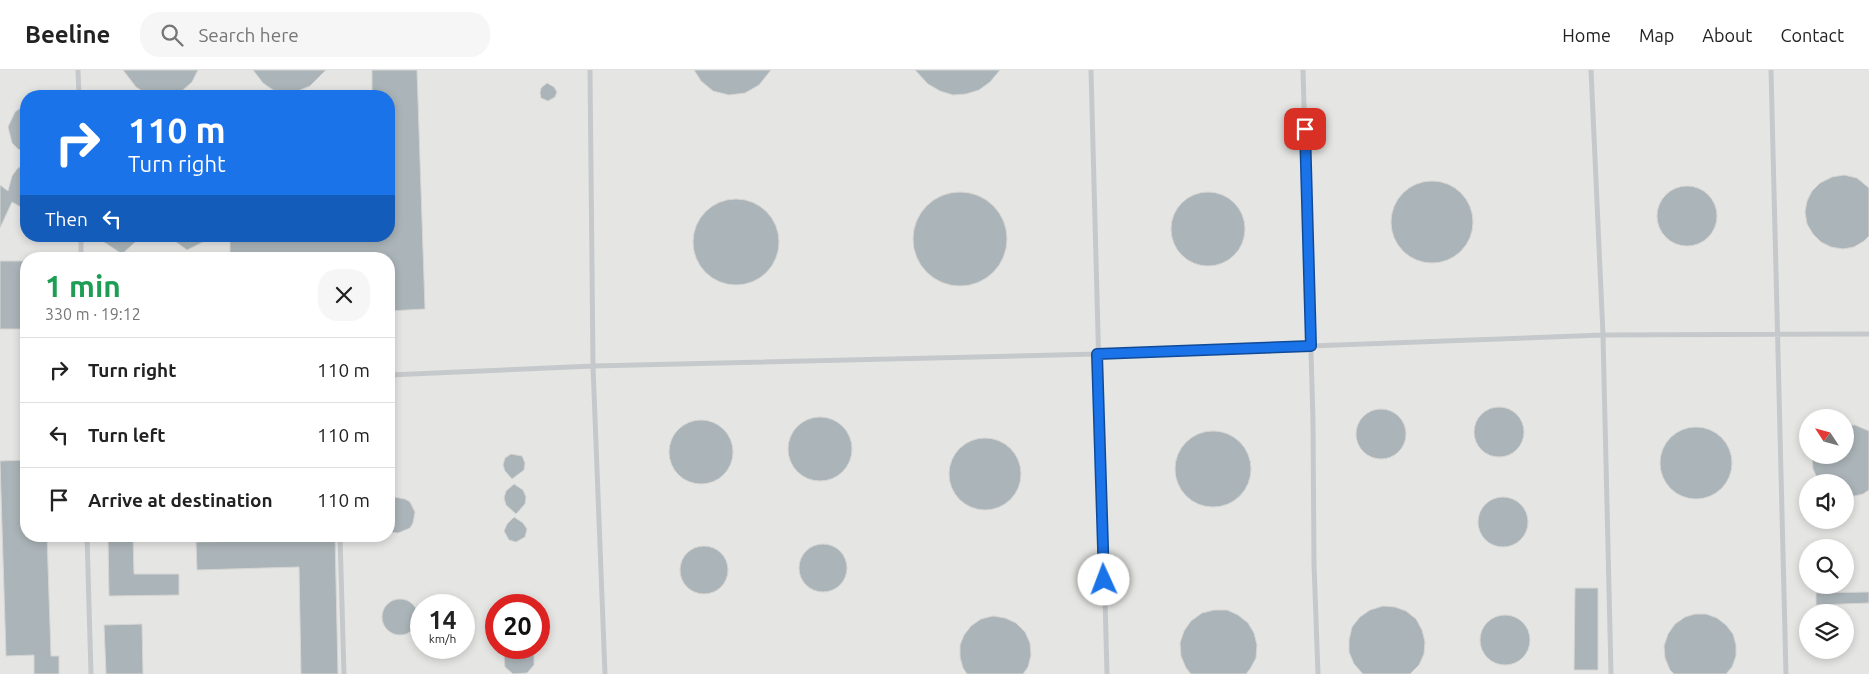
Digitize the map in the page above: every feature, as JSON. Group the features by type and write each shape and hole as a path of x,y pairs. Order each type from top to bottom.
{"lane":[{"path":"78,70 79,90"},
{"path":"590,70 593,366 605,674"},
{"path":"1091,70 1106,674"},
{"path":"1303,70 1318,674"},
{"path":"1591,70 1604,335 1610,674"},
{"path":"1771,70 1786,674"},
{"path":"395,375 593,366 1097,354 1604,335 1869,334"},
{"path":"87,542 91,674"},
{"path":"340,542 344,674"}],"shaded area":[{"path":"0,70 1869,70 1869,674 0,674"}],"building":[{"path":"123,70 198,70 192,82 183,90 141,90 136,87"},
{"path":"253,70 326,70 310,86 300,90 273,90 263,83"},
{"path":"372,70 417,70 425,309 395,311 395,252 230,252 230,242 395,242 395,90 372,90"},
{"path":"694,70 771,70 759,85 745,93 729,95 713,91 701,81"},
{"path":"915,70 1000,70 990,82 979,90 953,95 940,91 928,84"},
{"path":"547,83 554,87 557,92 555,97 548,101 541,98 540,93 541,88"},
{"path":"20,108 20,150 12,143 8,127 15,112"},
{"path":"20,167 20,207 12,202 0,228 0,185 8,191 12,176"},
{"path":"1844,175 1857,178 1869,188 1869,236 1854,247 1843,249 1831,247 1821,242 1807,224 1805,212 1807,201 1812,191 1820,183 1832,177"},
{"path":"1432,181 1448,184 1461,193 1470,206 1473,222 1470,238 1461,251 1448,260 1432,263 1416,260 1403,251 1394,238 1391,222 1394,206 1403,193 1416,184"},
{"path":"1681,186 1693,186 1704,191 1712,199 1717,210 1715,228 1704,241 1693,246 1681,246 1670,241 1662,233 1657,222 1657,210 1662,199 1670,191"},
{"path":"960,192 978,196 993,206 1003,221 1007,239 1003,257 993,272 978,282 960,286 942,282 927,272 917,257 913,239 917,221 927,206 942,196"},
{"path":"1208,192 1222,195 1234,203 1242,215 1245,229 1242,243 1234,255 1222,263 1208,266 1194,263 1182,255 1174,243 1171,229 1174,215 1182,203 1194,195"},
{"path":"736,199 752,202 760,206 772,218 776,226 779,242 776,258 772,266 760,278 752,282 736,285 720,282 712,278 700,266 696,258 693,242 696,226 700,218 712,206 720,202"},
{"path":"104,242 135,242 124,252 119,252"},
{"path":"176,242 203,242 187,250"},
{"path":"0,261 20,261 20,329 0,329"},
{"path":"1499,407 1508,409 1519,418 1524,432 1522,441 1513,452 1499,457 1490,455 1479,446 1474,432 1476,423 1485,412"},
{"path":"1381,409 1390,411 1401,420 1406,434 1404,443 1395,454 1381,459 1372,457 1361,448 1356,434 1358,425 1367,414"},
{"path":"814,417 826,417 843,426 850,437 852,449 850,461 843,472 826,481 814,481 802,476 793,467 788,455 788,443 793,431 802,422"},
{"path":"695,420 707,420 724,429 731,440 733,452 731,464 724,475 707,484 695,484 683,479 674,470 669,458 669,446 674,434 683,425"},
{"path":"1854,425 1869,431 1869,490 1854,496 1854,474 1815,474 1813,464 1854,464"},
{"path":"1696,427 1716,433 1726,443 1732,463 1726,483 1716,493 1696,499 1676,493 1666,483 1660,463 1666,443 1676,433"},
{"path":"1213,431 1228,434 1240,442 1248,454 1251,469 1248,484 1240,496 1228,504 1213,507 1198,504 1186,496 1178,484 1175,469 1178,454 1186,442 1198,434"},
{"path":"985,438 1005,444 1015,454 1021,474 1015,494 1005,504 985,510 965,504 955,494 949,474 955,454 965,444"},
{"path":"511,454 522,456 525,463 524,470 512,479 505,471 503,465 505,458"},
{"path":"20,460 20,542 47,542 51,656 59,656 59,674 34,674 34,655 6,656 0,461"},
{"path":"514,484 523,490 526,497 525,504 516,514 506,505 504,498 506,491"},
{"path":"395,497 410,502 415,512 410,528 395,533"},
{"path":"1503,497 1512,499 1523,508 1528,522 1526,531 1517,542 1503,547 1494,545 1483,536 1478,522 1480,513 1489,502"},
{"path":"514,517 523,523 527,529 525,537 516,542 509,540 504,531 507,524"},
{"path":"108,542 133,542 134,574 179,574 179,595 109,596"},
{"path":"196,542 335,542 338,674 301,674 299,567 197,570"},
{"path":"818,544 828,544 840,551 847,563 847,573 840,585 828,592 818,592 810,588 803,581 799,573 799,563 803,555 810,548"},
{"path":"699,546 709,546 721,553 728,565 728,575 721,587 709,594 699,594 691,590 684,583 680,575 680,565 684,557 691,550"},
{"path":"1575,588 1598,588 1598,670 1574,670"},
{"path":"1854,592 1869,592 1869,603 1816,604 1816,594 1854,594"},
{"path":"393,600 407,600 410,602 410,632 400,635 393,634 383,624 383,610"},
{"path":"1383,606 1395,607 1406,611 1416,619 1422,630 1425,642 1424,654 1419,665 1410,674 1363,674 1354,664 1349,652 1352,627 1360,617 1370,610"},
{"path":"1214,610 1227,610 1238,615 1248,623 1254,633 1257,645 1256,658 1246,674 1191,674 1186,668 1181,656 1180,643 1184,631 1191,621 1202,613"},
{"path":"1695,614 1706,614 1717,618 1733,634 1736,656 1732,667 1726,674 1674,674 1670,670 1665,658 1664,646 1668,634 1675,624 1685,617"},
{"path":"1505,615 1514,617 1525,626 1530,640 1528,649 1519,660 1505,665 1496,663 1485,654 1480,640 1482,631 1491,620"},
{"path":"993,616 1005,618 1016,623 1025,632 1030,643 1031,655 1028,667 1023,674 967,674 963,668 960,657 960,645 964,635 971,626 981,619"},
{"path":"142,624 143,674 106,674 104,625"},
{"path":"504,659 534,659 534,665 527,673 513,674 505,667"}],"route":[{"path":"1104,580 1097,354 1311,346 1305,129"}]}
